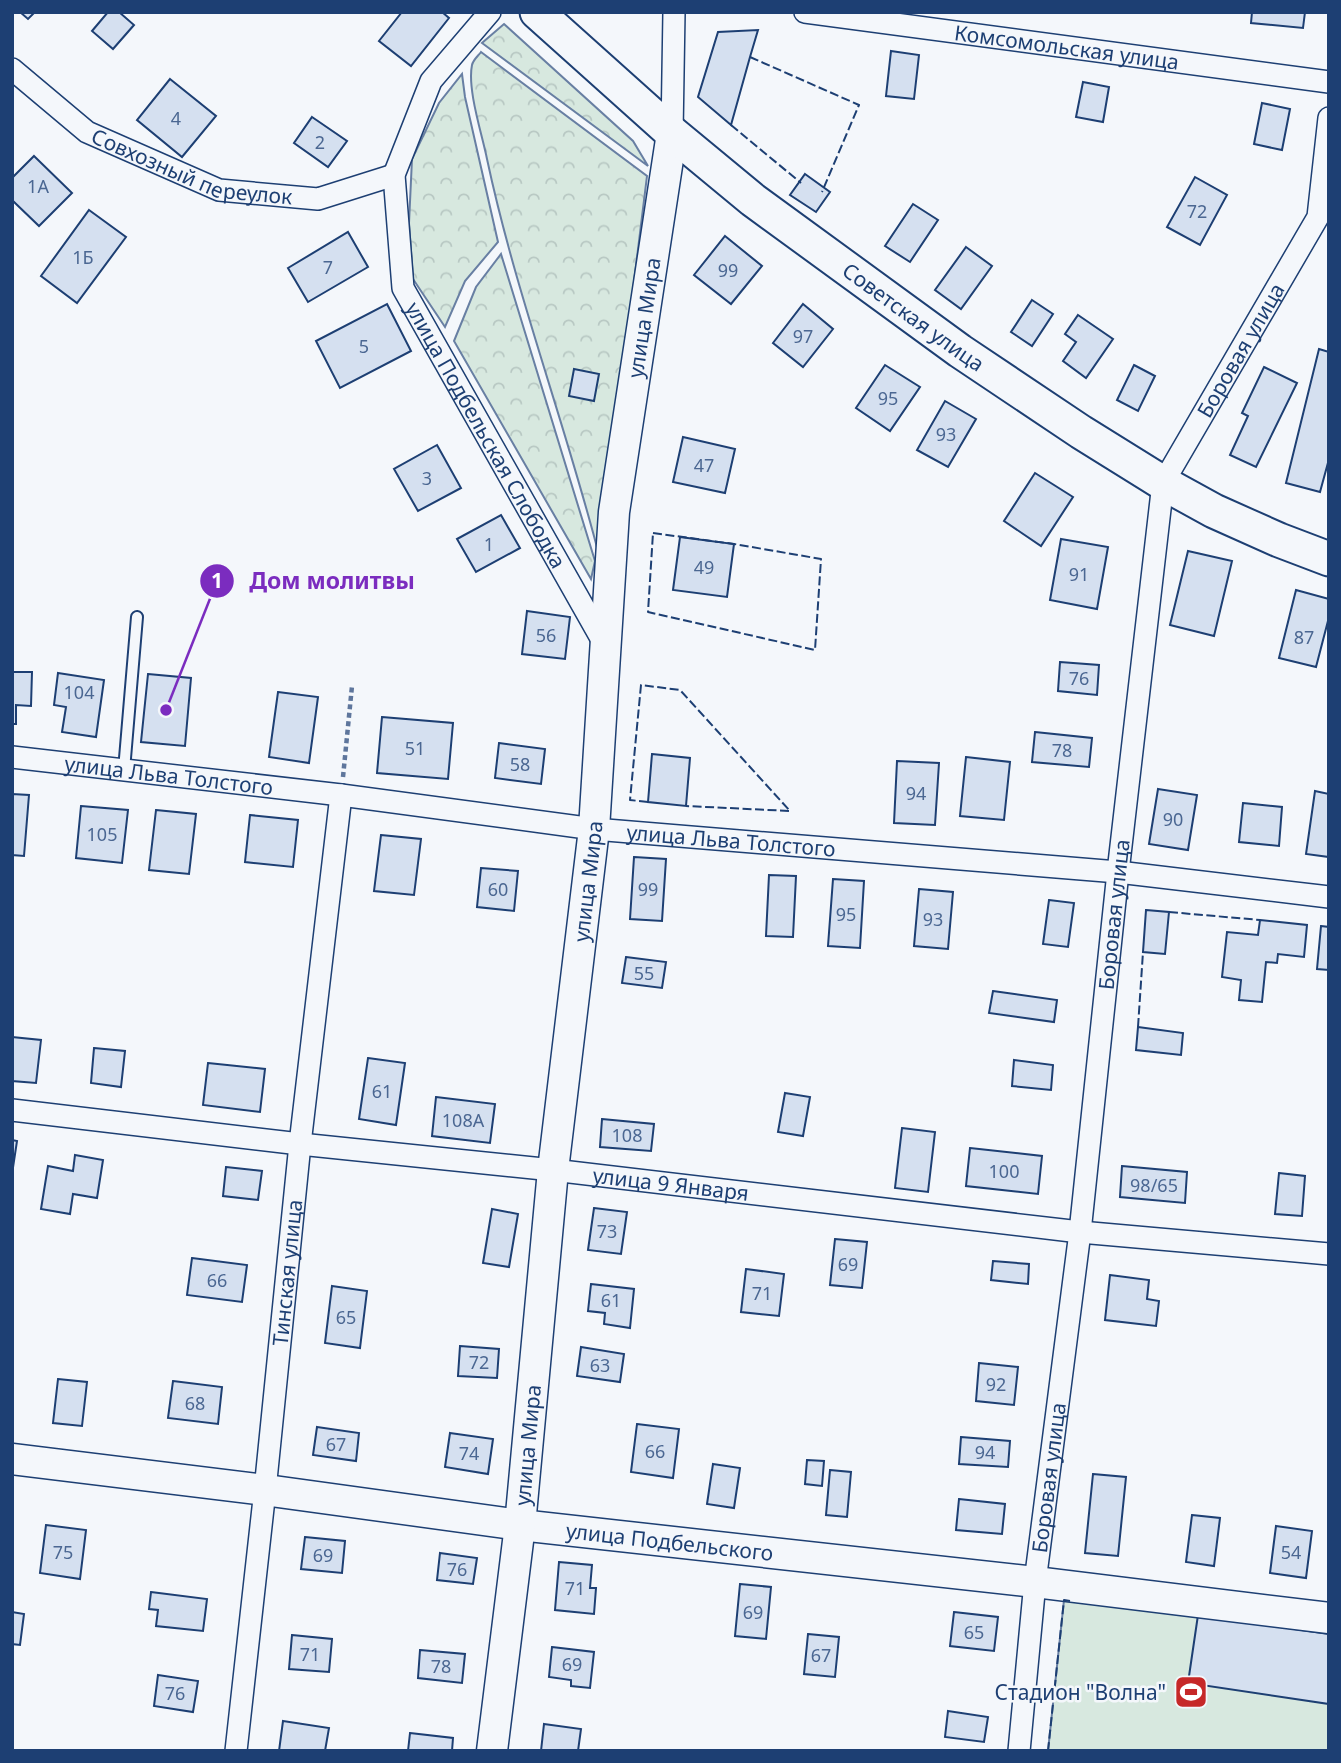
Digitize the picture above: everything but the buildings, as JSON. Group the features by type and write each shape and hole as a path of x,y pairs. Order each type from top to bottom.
{"main road":[{"name":"Советская улица","path":"548,17 672,133 753,200 960,351 1163,483 1268,536 1329,559"},
{"name":"улица Мира","path":"492,1751 520,1525 553,1170 594,829 614,512 672,133"},
{"name":"улица Подбельского","path":"12,1460 265,1490 520,1525 1035,1582 1329,1619"}],"street":[{"path":"394,175 432,81 491,12"},
{"name":"улица Мира","path":"672,133 674,12"},
{"name":"Комсомольская улица","path":"805,12 1329,82"},
{"name":"Совхозный переулок","path":"12,69 87,132 219,190 318,199 394,175"},
{"name":"Боровая улица","path":"1019,1751 1035,1582 1080,1232 1163,483 1318,217 1329,118"},
{"name":"улица Подбельская Слободка","path":"394,175 403,288 606,646"},
{"name":"улица Льва Толстого","path":"12,757 341,795 594,829 1118,872 1329,897"},
{"name":"Тинская улица","path":"236,1751 300,1144 341,795"},
{"name":"улица 9 Января","path":"12,1110 1080,1232 1329,1254"}],"lane":[{"path":"124,770 137,617"}],"path":[{"path":"341,795 352,686"}],"green space":[{"path":"504,24 633,141 648,166 482,43"},
{"path":"481,52 647,176 600,559 512,260 479,125 471,75 473,63"},
{"path":"462,74 498,242 465,281 445,327 413,279 409,223 412,159 439,103"},
{"path":"501,254 595,561 591,579 454,341 476,287"},
{"name":"Стадион \"Волна\"","path":"1064,1600 1198,1615 1329,1634 1329,1751 1048,1751"}],"fence":[{"path":"750,57 859,105 822,192"},
{"path":"731,125 801,183"},
{"path":"653,533 821,559 815,650 648,612 653,533"},
{"path":"648,802 630,800 641,685 680,690 790,811 686,806"},
{"path":"1169,912 1260,920"},
{"path":"1138,1027 1143,952"},
{"path":"1048,1751 1064,1600 1070,1601"}],"place":[{"name":"Дом молитвы","path":"166,710"},
{"name":"Стадион \"Волна\"","path":"1191,1692"}]}
